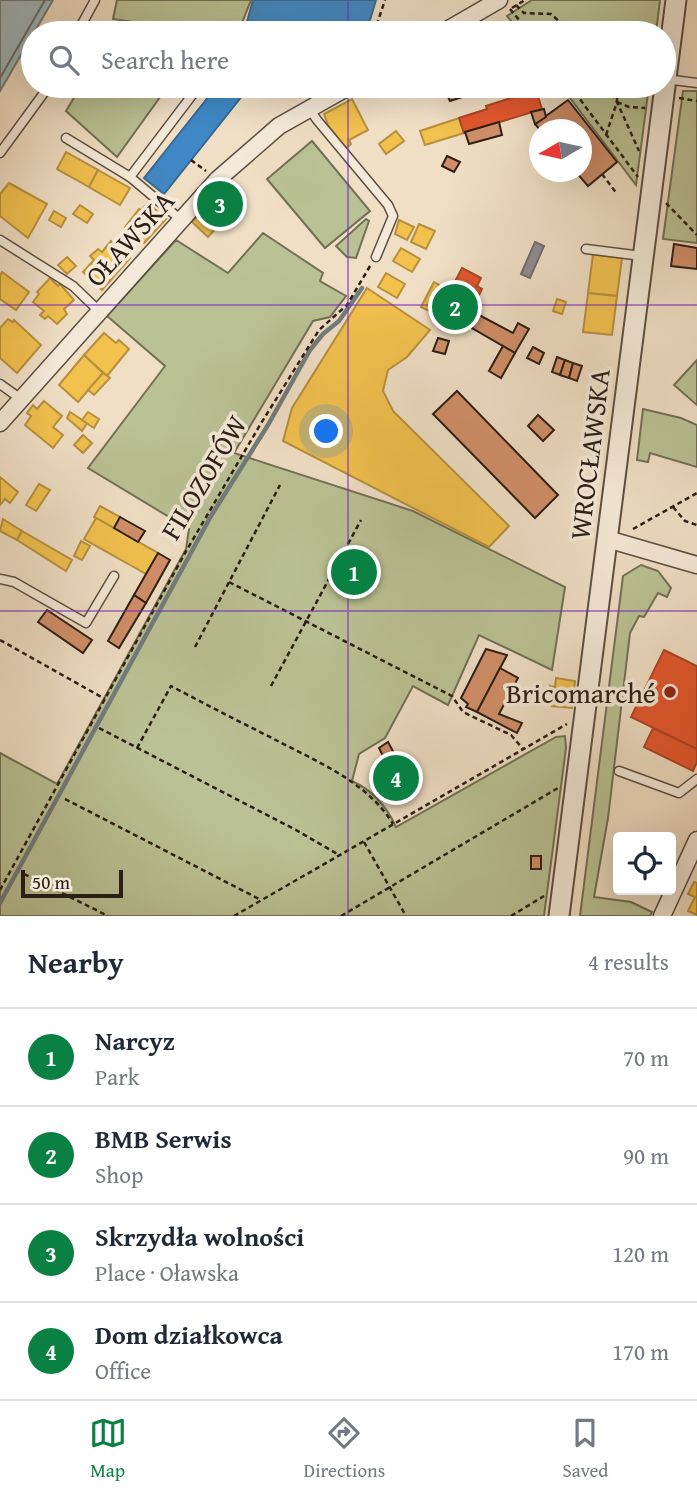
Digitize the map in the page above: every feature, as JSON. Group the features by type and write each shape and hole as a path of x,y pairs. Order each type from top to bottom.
{"street":[{"path":"463,21 499,0"},
{"name":"WROCŁAWSKA","path":"673,21 676,0"},
{"name":"OŁAWSKA","path":"0,423 217,180 279,126 328,98"},
{"name":"WROCŁAWSKA","path":"559,916 664,98"},
{"path":"607,539 697,565"},
{"path":"662,916 697,840"}],"lane":[{"path":"84,21 95,0"},
{"path":"676,80 697,83"},
{"path":"0,153 40,98"},
{"path":"130,177 190,98"},
{"path":"309,108 388,205 393,216 376,257"},
{"path":"66,138 130,177 180,219"},
{"path":"0,240 73,286 99,311"},
{"path":"586,250 642,256"},
{"path":"0,384 21,399"},
{"path":"0,579 13,582 86,623 114,576"},
{"path":"620,771 679,793 697,779"}],"path":[{"path":"378,21 385,0"},
{"path":"520,21 510,9 525,0"},
{"path":"516,5 524,13 551,14 559,21"},
{"path":"579,98 640,180"},
{"path":"615,98 638,149 645,155"},
{"path":"606,135 617,98"},
{"path":"679,98 697,102"},
{"path":"617,102 629,107 650,108"},
{"path":"191,160 209,173"},
{"path":"602,174 617,194"},
{"path":"666,203 697,235"},
{"name":"FILOZOFÓW","path":"0,891 185,552 299,360 319,330 347,304 376,257"},
{"path":"195,647 281,485"},
{"path":"634,529 697,493"},
{"path":"673,507 682,518 697,525"},
{"path":"271,686 361,520"},
{"path":"229,582 452,696 463,712 511,735 523,749"},
{"path":"0,640 105,699"},
{"path":"137,748 171,686 327,766 363,789 393,824"},
{"path":"233,916 564,724 584,723"},
{"path":"99,728 339,855"},
{"path":"341,916 558,787"},
{"path":"65,799 261,900"},
{"path":"363,842 406,916"},
{"path":"24,874 108,916"},
{"path":"511,916 546,895"}],"green space":[{"path":"117,0 251,0 243,21 113,19"},
{"path":"532,0 660,0 657,21 511,21 507,16"},
{"path":"683,91 697,91 697,243 663,239"},
{"path":"74,98 159,98 117,157 66,111"},
{"path":"570,98 647,98 636,185 592,127 592,119 586,119"},
{"path":"312,141 370,211 325,248 267,179"},
{"path":"366,219 369,221 356,258 347,257 336,246"},
{"path":"263,233 323,273 320,281 346,296 330,317 313,321 234,453 413,511 565,587 552,670 479,635 448,705 413,686 385,738 359,754 352,781 378,800 396,827 556,737 565,736 566,748 544,916 0,916 0,753 57,784 186,549 189,529 88,468 165,366 107,316 176,240 228,273"},
{"path":"697,360 697,405 674,385"},
{"path":"643,409 681,418 697,425 697,467 650,453 648,462 637,460"},
{"path":"641,565 658,571 671,588 667,597 658,593 644,617 639,616 630,633 608,818 594,897 631,902 652,912 650,916 580,916 623,576"}],"water":[{"path":"0,0 53,0 41,21 21,21 21,55 0,91"}],"building: Homes":[{"path":"352,99 368,130 349,140 351,144 346,148 328,125 324,114"},
{"path":"459,118 464,133 425,145 420,131"},
{"path":"396,131 404,141 386,154 379,144"},
{"path":"66,152 98,170 89,187 57,169"},
{"path":"98,170 130,188 120,205 89,187"},
{"path":"9,183 47,204 28,238 0,216 0,194"},
{"path":"213,199 238,216 235,220 228,214 208,237 192,222"},
{"path":"148,203 166,219 144,243 125,227 139,209"},
{"path":"80,205 93,214 87,223 73,214"},
{"path":"54,211 66,218 61,227 49,220"},
{"path":"399,220 414,227 407,240 395,234"},
{"path":"419,224 435,231 426,249 411,242"},
{"path":"111,241 130,258 102,290 83,272 94,260 90,256 98,249 102,252"},
{"path":"401,248 420,259 412,272 393,261"},
{"path":"593,254 622,258 617,296 588,293"},
{"path":"67,257 76,266 67,274 58,265"},
{"path":"2,272 29,292 16,310 0,299"},
{"path":"386,273 405,284 397,298 378,287"},
{"path":"50,278 58,286 60,284 74,300 64,309 67,314 57,324 48,316 45,319 40,315 44,311 33,302 39,294 37,292"},
{"path":"434,282 450,291 437,315 421,307"},
{"path":"367,288 430,330 407,357 388,370 383,391 393,411 509,526 489,547 283,441 292,408"},
{"path":"588,293 617,296 612,335 583,332"},
{"path":"557,299 566,302 562,314 553,311"},
{"path":"8,319 13,322 14,320 41,345 17,373 0,358 0,328"},
{"path":"104,333 116,343 119,340 129,349 107,376 84,355"},
{"path":"84,355 103,373 78,402 59,385"},
{"path":"103,373 110,378 94,395 88,390"},
{"path":"44,401 62,416 53,427 63,435 53,448 25,425 31,416 27,413 33,405 37,409"},
{"path":"70,412 87,423 82,431 67,418"},
{"path":"88,412 99,419 94,428 82,420"},
{"path":"83,435 92,443 83,453 74,445"},
{"path":"0,477 18,492 10,503 5,499 0,505"},
{"path":"39,484 50,490 36,511 26,505"},
{"path":"100,506 120,517 114,528 94,517"},
{"path":"96,518 158,553 146,574 84,539"},
{"path":"3,519 22,531 17,540 0,531"},
{"path":"22,531 72,560 66,571 17,540"},
{"path":"81,541 90,546 82,560 74,556"},
{"path":"556,678 575,681 572,708 552,706 554,694 549,694 550,686 555,687"},
{"path":"694,882 697,883 697,915 688,911 695,897 688,894"}],"building: Shops":[{"path":"511,98 539,98 542,109 464,133 459,118 487,109 486,106"},
{"path":"462,268 481,278 477,286 482,289 477,299 472,296 458,322 439,312"},
{"name":"Bricomarché","path":"664,650 697,666 697,749 631,717"},
{"path":"653,728 697,749 697,762 693,771 644,747"}],"building: Offices":[{"path":"399,753 418,788 393,802 374,767"}],"building: Schools":[{"path":"253,0 376,0 370,21 247,21"},
{"path":"207,98 240,98 164,194 144,178"}],"building: Industry":[{"path":"535,242 544,246 530,278 521,274"}],"building: Other":[{"path":"568,100 583,119 542,119"},
{"path":"544,109 546,117 533,119 531,112"},
{"path":"499,122 502,135 469,144 465,132"},
{"path":"592,130 617,162 588,186 585,182 592,182"},
{"path":"447,156 460,162 454,172 442,166"},
{"path":"674,244 697,248 697,269 671,266"},
{"path":"479,315 513,333 518,323 529,329 515,353 472,328"},
{"path":"438,338 449,341 445,354 433,351"},
{"path":"503,346 515,353 501,378 489,371"},
{"path":"533,347 544,353 539,364 527,358"},
{"path":"557,357 565,360 560,375 552,372"},
{"path":"565,360 573,363 569,378 560,375"},
{"path":"573,363 582,366 577,381 569,378"},
{"path":"457,391 558,495 535,518 433,414"},
{"path":"538,415 554,430 543,441 528,426"},
{"path":"120,517 145,531 138,542 114,528"},
{"path":"158,553 170,560 146,603 134,595"},
{"path":"134,595 146,603 119,648 108,641"},
{"path":"47,610 92,640 83,653 38,622"},
{"path":"486,649 507,655 477,712 466,707 468,704 461,698"},
{"path":"500,668 518,678 499,714 522,723 517,733 477,712"},
{"path":"388,742 394,753 384,758 379,748"},
{"path":"531,856 541,856 541,869 531,869"}],"waterway":[{"path":"0,903 211,516 268,425 310,350 323,334 339,321 362,288"}],"place":[{"name":"Skrzydła wolności","path":"220,204"},
{"name":"BMB Serwis","path":"455,307"},
{"name":"Narcyz","path":"354,572"},
{"name":"Bricomarché","path":"670,692"},
{"name":"Dom działkowca","path":"396,778"}]}
